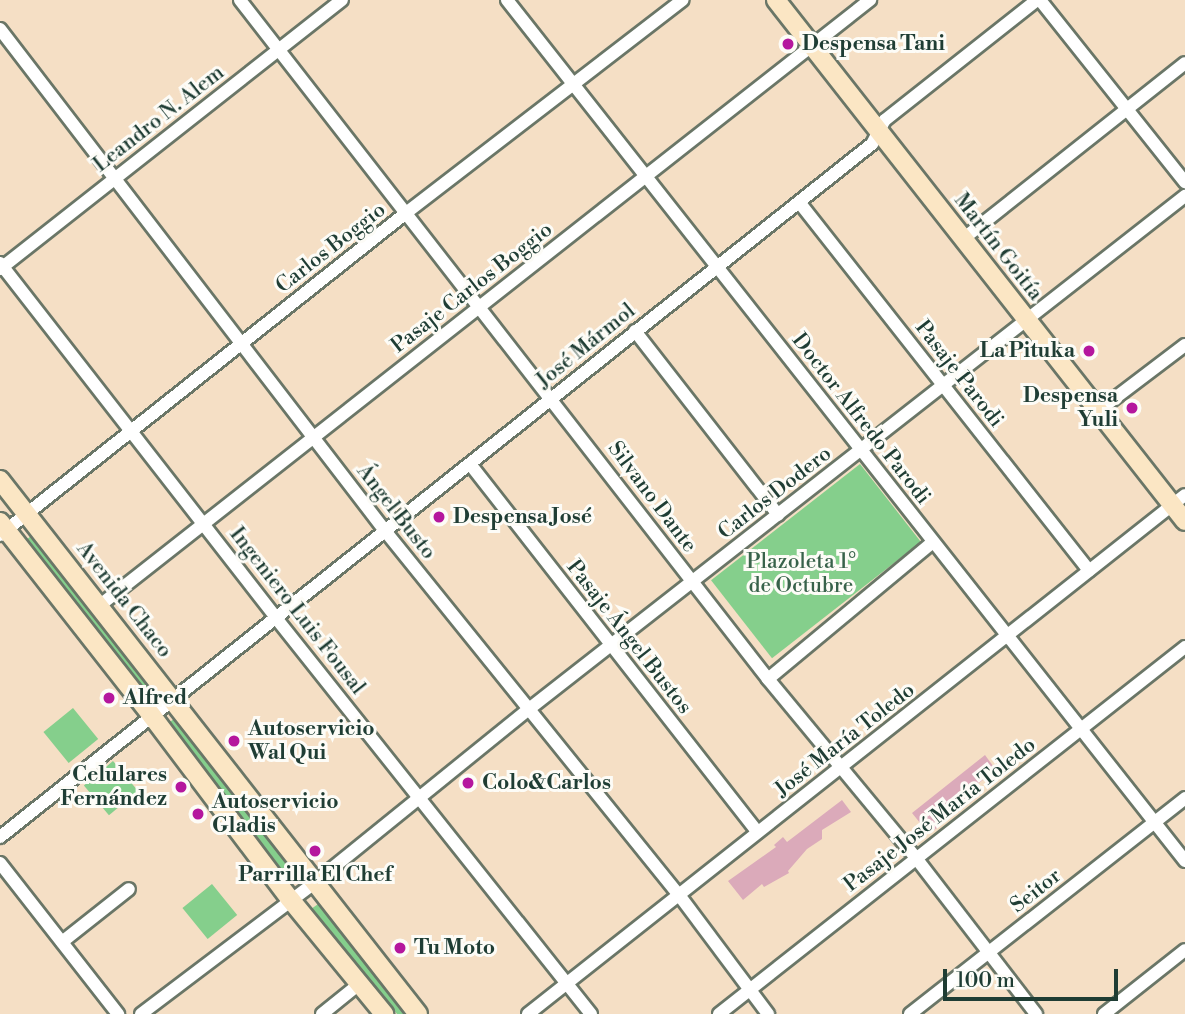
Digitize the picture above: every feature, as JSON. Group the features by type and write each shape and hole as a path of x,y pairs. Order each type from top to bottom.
{"main road":[{"name":"Martín Goitía","path":"776,0 1098,411 1179,500 1185,521"},
{"name":"Avenida Chaco","path":"0,480 418,1014"},
{"path":"2,529 152,716 290,899 383,1014"}],"street":[{"name":"Silvano Dante","path":"240,0 768,679 916,858 1036,1014"},
{"name":"Leandro N. Alem","path":"1,266 342,0"},
{"name":"Doctor Alfredo Parodi","path":"507,0 1185,861"},
{"name":"Carlos Boggio","path":"2,529 27,514 406,213 683,0"},
{"name":"Pasaje Carlos Boggio","path":"99,606 870,0"},
{"path":"1038,0 1128,108 1185,182"},
{"name":"José Mármol","path":"0,837 872,144 885,120 1038,0"},
{"name":"Ángel Busto","path":"0,29 386,532 679,895 768,1014"},
{"path":"963,239 1185,63"},
{"name":"Carlos Dodero","path":"141,1014 314,883 529,709 612,647 1185,196"},
{"name":"Pasaje Parodi","path":"799,202 1089,570"},
{"name":"Ingeniero Luis Fousal","path":"1,266 590,1014"},
{"path":"635,331 778,515"},
{"path":"1098,411 1185,345"},
{"name":"Pasaje Ángel Bustos","path":"470,464 757,832"},
{"name":"José María Toledo","path":"528,1014 1179,500"},
{"path":"768,679 933,542"},
{"name":"Pasaje José María Toledo","path":"719,1014 1185,647"},
{"name":"Seitor","path":"911,1014 1185,798"},
{"path":"0,863 118,1014"},
{"path":"62,942 129,889"},
{"path":"1104,1014 1185,950"},
{"path":"322,1014 359,984"}],"green space":[{"name":"Plazoleta 1° de Octubre","path":"860,464 921,542 772,658 711,580"},
{"path":"31,536 149,687 141,693 23,542"},
{"path":"73,708 98,739 69,763 43,732"},
{"path":"175,718 293,869 286,875 168,724"},
{"path":"113,761 138,791 109,815 84,785"},
{"path":"212,884 237,915 208,939 182,908"},
{"path":"321,902 410,1014 397,1014 311,909"}],"building":[{"path":"985,755 996,770 975,786 980,795 929,834 912,813"},
{"path":"842,800 851,812 822,830 822,839 807,849 789,873 764,887 762,884 743,900 728,881 776,847 774,845 783,837 787,842"}],"place":[{"name":"Despensa Tani","path":"788,44"},
{"name":"La Pituka","path":"1089,351"},
{"name":"Despensa Yuli","path":"1132,408"},
{"name":"Despensa José","path":"439,517"},
{"name":"Alfred","path":"109,698"},
{"name":"Autoservicio Wal Qui","path":"234,741"},
{"name":"Colo&Carlos","path":"468,783"},
{"name":"Celulares Fernández","path":"181,787"},
{"name":"Autoservicio Gladis","path":"198,814"},
{"name":"Parrilla El Chef","path":"315,851"},
{"name":"Tu Moto","path":"400,948"}]}
